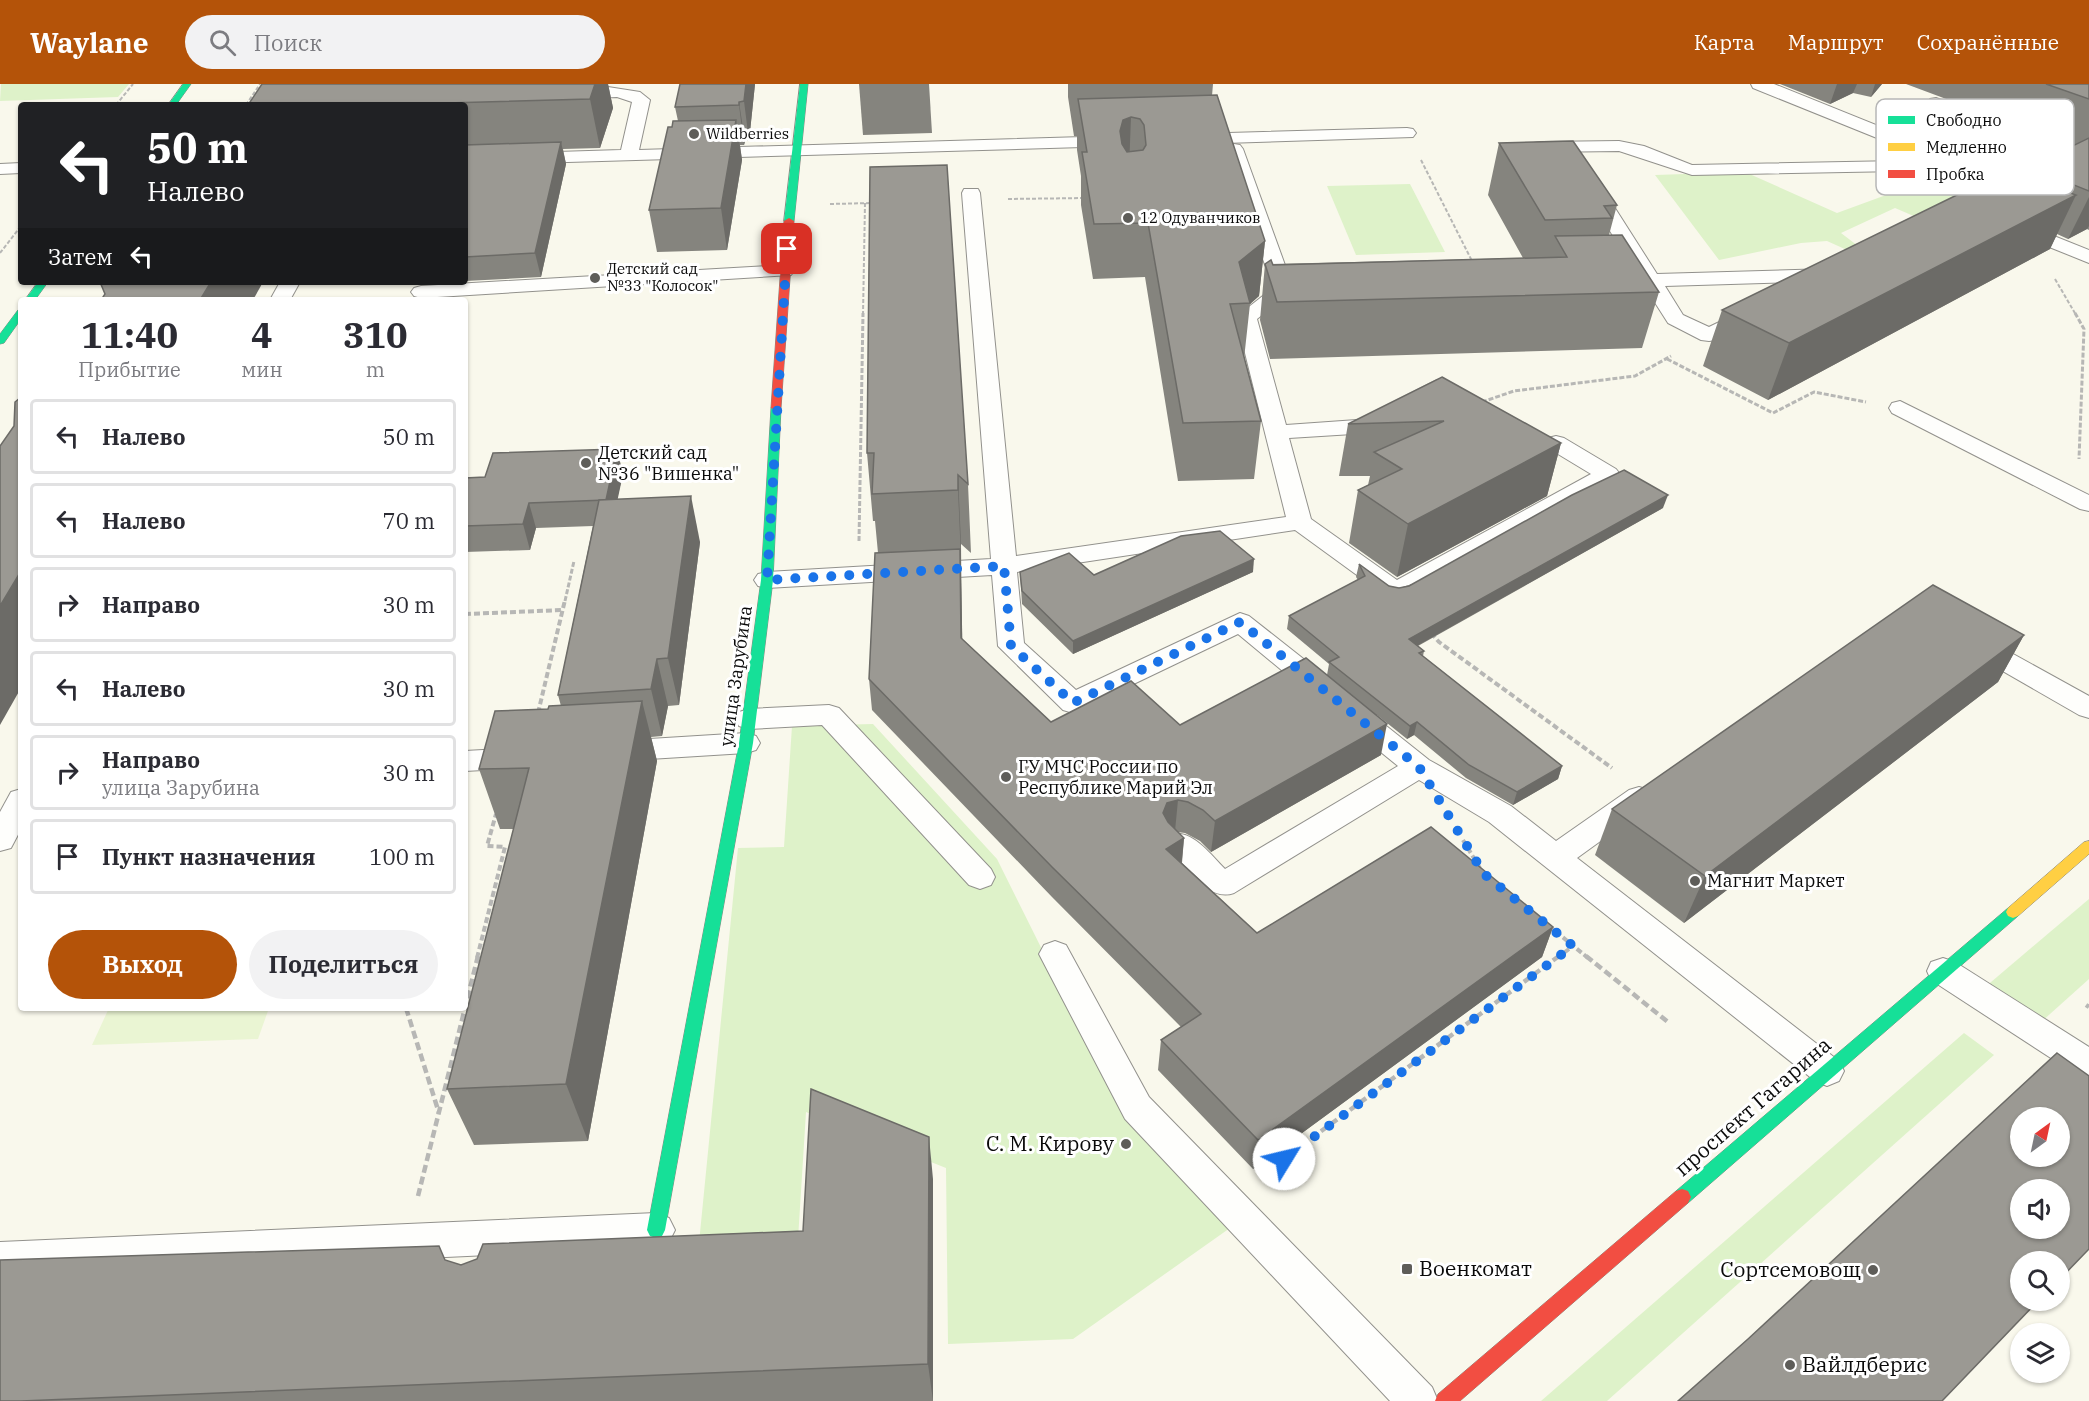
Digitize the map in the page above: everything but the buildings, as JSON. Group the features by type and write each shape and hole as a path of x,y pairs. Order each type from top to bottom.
{"street":[{"path":"174,102 187,84"},
{"name":"улица Зарубина","path":"656,1230 748,731 767,580 784,271 804,84"},
{"path":"0,341 18,316"},
{"name":"проспект Гагарина","path":"1445,1401 2089,846"}],"lane":[{"path":"1759,84 1876,131"},
{"path":"551,94 616,92 633,94 641,100 629,155"},
{"path":"1942,99 1933,95 1960,99"},
{"path":"1170,140 1407,133"},
{"path":"1230,138 1284,290"},
{"path":"468,160 1135,141"},
{"path":"1523,147 1628,147 1671,165 1692,170 1876,166"},
{"path":"1568,147 1675,319 1709,335 1769,305"},
{"path":"2074,155 2089,161"},
{"path":"0,169 18,168"},
{"path":"972,197 1011,646 1073,703 1240,622 1419,767 1500,814 1827,1071"},
{"path":"2006,222 2089,257"},
{"path":"1789,295 1850,264"},
{"path":"421,292 784,271"},
{"path":"1615,281 1829,275"},
{"path":"1308,290 1284,290 1246,317 1300,522 1396,591 1608,474 1556,443"},
{"path":"1900,408 2085,497"},
{"path":"1276,432 1422,423"},
{"path":"767,580 1004,566 1300,522"},
{"path":"1949,629 2089,708"},
{"path":"597,753 748,731 829,715 980,877"},
{"path":"468,761 530,757"},
{"path":"1178,843 1223,885 1419,767"},
{"path":"0,789 18,788"},
{"path":"1555,858 1651,790"},
{"path":"0,840 18,806"},
{"path":"1055,954 1137,1108 1418,1401"},
{"path":"1943,972 2089,1065"},
{"path":"0,1260 656,1230"},
{"path":"484,1276 493,1238"}],"path":[{"path":"118,102 133,84"},
{"path":"248,102 260,84"},
{"path":"1407,133 1473,264"},
{"path":"972,197 1086,198"},
{"path":"858,575 865,203"},
{"path":"791,205 877,203"},
{"path":"0,253 18,230"},
{"path":"2028,232 2084,329 2085,497"},
{"path":"1422,423 1514,391 1635,376 1709,335"},
{"path":"1667,358 1773,413 1814,392 1900,408"},
{"path":"468,996 505,847 487,846 530,757 574,561"},
{"path":"1396,591 1439,642 1651,790"},
{"path":"468,615 563,610"},
{"path":"1460,835 1484,874"},
{"path":"1546,924 1668,1022"},
{"path":"1227,1202 1573,946"},
{"path":"407,1011 439,1113"},
{"path":"406,1242 464,1011"}],"green space":[{"path":"1,84 129,84 118,97 0,101"},
{"path":"1745,172 1837,213 1886,195 1969,195 1916,217 1895,208 1841,233 1858,246 1847,250 1827,241 1801,243 1719,260 1655,175"},
{"path":"1410,184 1445,252 1356,255 1327,186"},
{"path":"873,724 997,859 1124,1114 1230,1228 1073,1339 948,1344 946,1168 806,1112 798,1239 699,1243 738,848 784,847 792,726"},
{"path":"2089,899 2089,979 2040,1023 1984,988"},
{"path":"108,1011 268,1011 258,1039 92,1045"},
{"path":"1964,1033 1994,1055 1607,1401 1541,1401"}],"traffic: fast":[{"path":"174,102 187,84"},
{"path":"789,221 804,84"},
{"path":"32,297 41,285"},
{"path":"0,341 18,316"},
{"path":"656,1230 746,743 767,580 776,408"},
{"path":"1682,1197 2013,912"}],"traffic: slow":[{"path":"2013,912 2089,846"}],"traffic: jam":[{"path":"776,408 789,221"},
{"path":"1445,1401 1682,1197"}],"place":[{"name":"Wildberries","path":"694,134"},
{"name":"12 Одуванчиков","path":"1128,218"},
{"name":"Детский сад №33 \"Колосок\"","path":"595,278"},
{"name":"Детский сад №36 \"Вишенка\"","path":"586,463"},
{"name":"ГУ МЧС России по Республике Марий Эл","path":"1006,777"},
{"name":"Магнит Маркет","path":"1695,881"},
{"name":"С. М. Кирову","path":"1126,1144"},
{"name":"Военкомат","path":"1407,1269"},
{"name":"Сортсемовощ","path":"1873,1270"},
{"name":"Вайлдберис","path":"1790,1365"}],"route":[{"path":"787,249 767,580 1004,566 1011,646 1073,703 1240,622 1419,767 1484,874 1573,946 1284,1159"}]}
